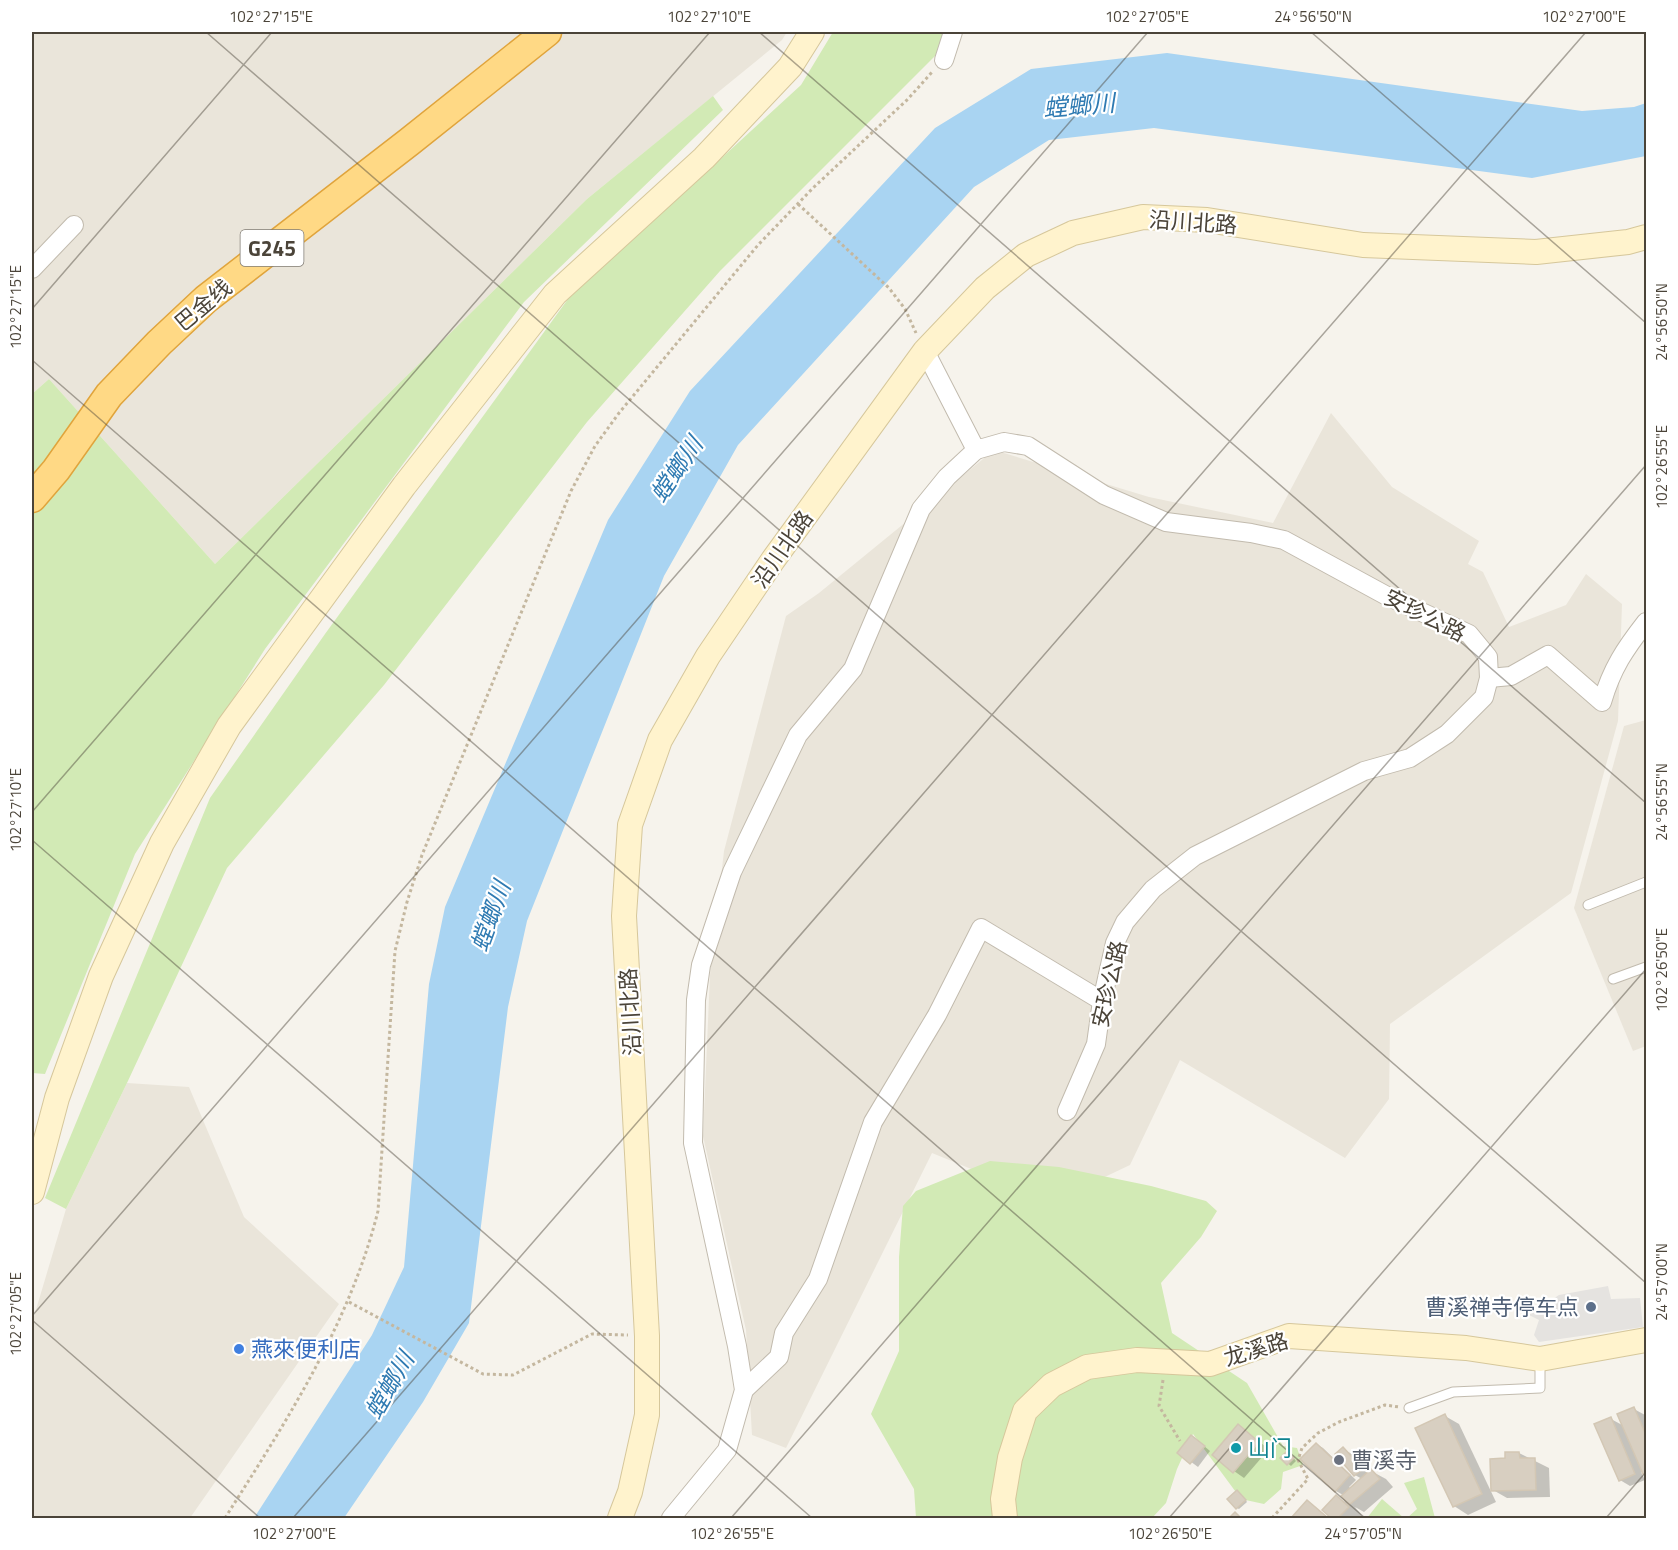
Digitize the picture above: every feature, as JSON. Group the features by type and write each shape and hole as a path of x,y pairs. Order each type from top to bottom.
{"highway":[{"name":"巴金线","path":"32,498 56,470 110,395 159,343 206,299 547,32"}],"main road":[{"path":"32,1192 57,1098 101,976 162,843 229,726 404,486 555,294 705,158 790,67 812,32"},
{"name":"沿川北路","path":"620,1518 630,1492 647,1415 647,1336 624,915 630,825 660,740 708,656 773,561 925,351 985,288 1026,255 1073,233 1143,217 1207,220 1363,245 1536,252 1628,242 1647,237"},
{"name":"龙溪路","path":"1005,1518 1003,1499 1010,1458 1025,1412 1052,1385 1087,1367 1137,1360 1210,1364 1288,1336 1466,1348 1540,1359 1647,1340"}],"street":[{"path":"944,60 953,32"},
{"path":"32,269 74,225"},
{"path":"671,1518 727,1450 744,1390 737,1346 693,1143 696,1000 701,965 732,872 798,735 853,669 921,509 947,477 976,450 925,351"},
{"name":"安珍公路","path":"976,450 1004,442 1028,446 1104,495 1166,522 1251,533 1284,540 1387,596 1469,634 1488,657 1489,678 1484,697 1447,734 1410,758 1364,771 1195,856 1153,890 1125,922 1115,943 1102,1001 1096,1044 1067,1111"},
{"path":"1489,678 1511,676 1548,655 1602,702 1610,675 1626,648 1647,622"},
{"path":"744,1390 779,1357 784,1333 818,1279 873,1122 937,1015 981,928 1102,1001"}],"lane":[{"path":"1588,905 1647,882"},
{"path":"1613,979 1647,967"},
{"path":"1409,1408 1453,1392 1540,1388 1540,1359"}],"path":[{"path":"225,1518 317,1366 349,1302 368,1250 378,1211 395,951 407,902 422,855 566,502 595,446 619,413 758,245 908,99 944,60"},
{"path":"798,204 889,288 905,309 925,351"},
{"path":"349,1302 483,1374 513,1375 592,1334 647,1336"},
{"path":"1162,1362 1164,1385 1159,1406 1180,1441"},
{"path":"1272,1518 1308,1479 1298,1460 1302,1448 1318,1433 1339,1422 1385,1405 1409,1408"}],"shaded area":[{"path":"32,32 787,32 782,40 587,199 215,564 49,379 32,394"},
{"path":"1331,413 1392,487 1479,541 1468,564 1483,572 1509,627 1566,605 1586,574 1622,604 1618,721 1571,893 1390,1024 1389,1099 1345,1158 1180,1060 1130,1165 1052,1202 932,1153 786,1448 752,1435 746,1330 703,1136 710,975 724,851 786,616 819,593 994,450 1149,497 1273,523"},
{"path":"1646,720 1646,1046 1633,1051 1574,908 1624,726"},
{"path":"127,1083 189,1087 244,1217 339,1304 190,1518 32,1518 32,1323 66,1209"},
{"name":"曹溪禅寺停车点","path":"1608,1286 1611,1299 1640,1298 1643,1327 1539,1342 1534,1335 1539,1320 1529,1315 1559,1295"}],"green space":[{"path":"833,32 959,32 720,271 587,422 384,685 227,868 66,1209 45,1198 210,798 325,634 568,299 801,85"},
{"path":"713,96 723,110 524,302 265,649 135,854 45,1074 32,1073 32,394 49,379 215,564 587,199"},
{"path":"990,1161 1059,1167 1151,1186 1206,1201 1217,1211 1201,1237 1161,1283 1172,1333 1247,1383 1283,1446 1297,1448 1303,1465 1283,1472 1281,1489 1264,1504 1241,1499 1193,1434 1177,1469 1166,1503 1152,1518 916,1518 914,1489 871,1414 899,1351 899,1257 903,1206 916,1191"},
{"path":"1424,1477 1435,1518 1407,1518 1417,1509 1404,1483"},
{"path":"1382,1499 1404,1518 1367,1518"}],"water":[{"name":"螳螂川","path":"1167,53 1582,111 1634,107 1646,103 1646,156 1532,178 1154,128 1049,140 974,187 738,445 664,576 527,921 508,1007 469,1323 423,1402 344,1518 254,1518 372,1335 404,1267 429,984 445,907 608,520 690,391 935,128 1031,69"}],"building":[{"path":"1634,1407 1646,1435 1646,1473 1643,1474 1617,1414"},
{"path":"1445,1414 1482,1494 1453,1507 1415,1428"},
{"path":"1611,1417 1635,1474 1619,1481 1594,1424"},
{"name":"山门","path":"1238,1424 1259,1442 1233,1473 1212,1455"},
{"path":"1191,1435 1205,1446 1190,1464 1177,1453"},
{"path":"1316,1443 1350,1475 1335,1492 1300,1459"},
{"path":"1343,1447 1363,1469 1354,1476 1335,1454"},
{"path":"1287,1451 1294,1458 1287,1465 1280,1458"},
{"path":"1505,1452 1519,1452 1520,1458 1535,1458 1536,1490 1491,1491 1490,1459 1505,1458"},
{"path":"1371,1469 1380,1479 1349,1505 1341,1496"},
{"path":"1237,1490 1246,1500 1236,1509 1227,1499"},
{"path":"1336,1495 1349,1507 1338,1518 1331,1518 1322,1510"},
{"path":"1307,1500 1328,1518 1291,1518"},
{"path":"1235,1512 1241,1518 1229,1518"}],"place":[{"name":"曹溪禅寺停车点","path":"1591,1307"},
{"name":"燕來便利店","path":"239,1349"},
{"name":"山门","path":"1236,1448"},
{"name":"曹溪寺","path":"1339,1460"}]}
